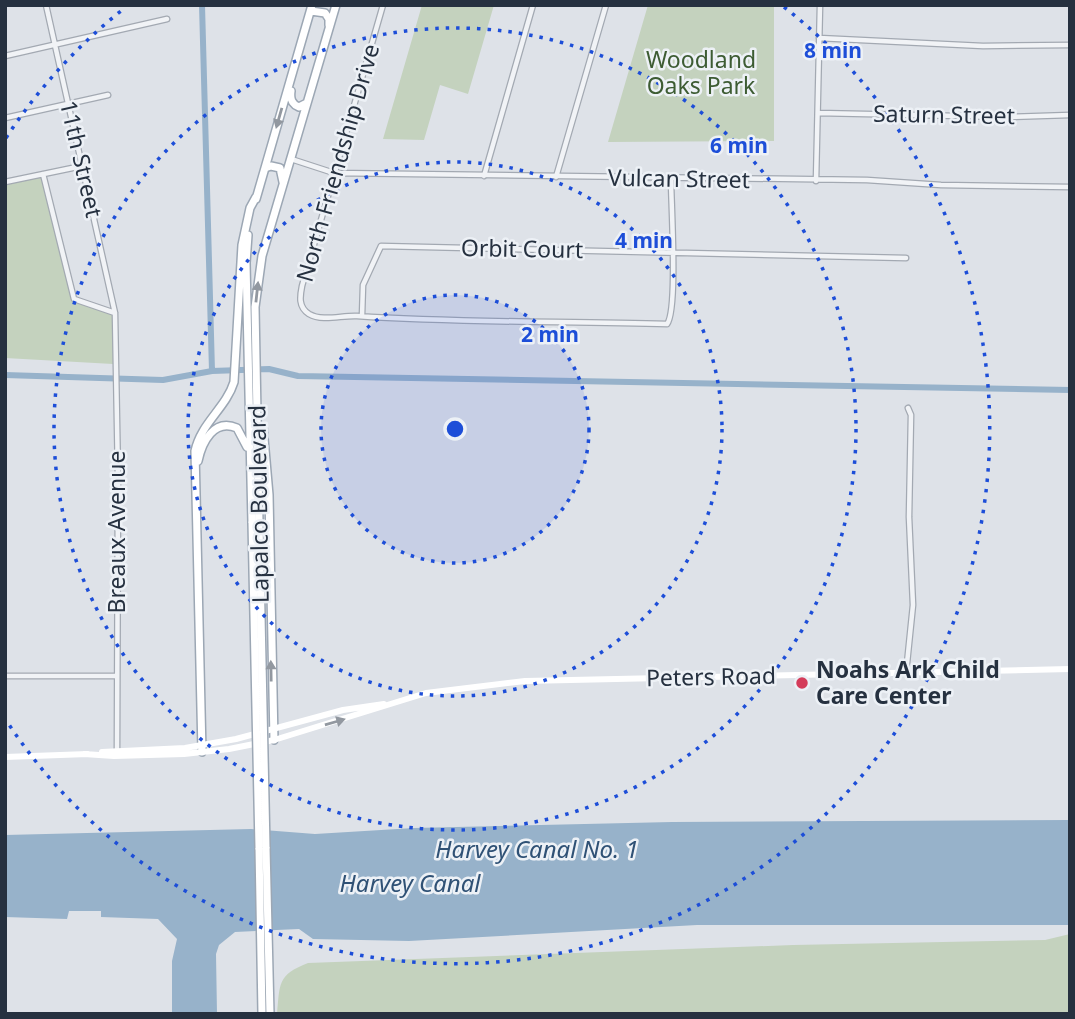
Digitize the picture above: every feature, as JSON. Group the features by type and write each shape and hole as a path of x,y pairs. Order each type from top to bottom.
{"main road":[{"name":"Lapalco Boulevard","path":"252,360 259,272 336,5"},
{"name":"Lapalco Boulevard","path":"262,1014 253,381 246,255 256,197 312,8"},
{"path":"312,8 325,13 329,26"},
{"path":"294,69 291,101 299,107 307,103"},
{"path":"265,168 280,168 284,182"},
{"path":"202,749 195,451 202,431 225,401 234,382 242,245 250,208 256,197"},
{"name":"Lapalco Boulevard","path":"253,381 250,459 255,522 270,1014"},
{"path":"253,381 268,487 273,735"},
{"path":"196,468 207,438 214,430 224,425 233,426 240,431 250,459"},
{"name":"Peters Road","path":"84,754 114,756 202,749 273,735 438,691 525,681 1070,669"},
{"name":"Peters Road","path":"5,757 202,749"}],"street":[{"name":"11th Street","path":"46,5 115,313"},
{"name":"North Friendship Drive","path":"362,316 325,318 310,315 302,308 299,299 383,5"},
{"path":"484,176 533,5"},
{"path":"556,177 606,5"},
{"path":"817,181 820,5"},
{"path":"5,56 167,19"},
{"path":"819,38 983,46 1070,45"},
{"path":"5,118 108,96"},
{"name":"Saturn Street","path":"818,113 1006,117 1070,115"},
{"name":"Vulcan Street","path":"291,159 334,173 867,180 941,185 1070,187"},
{"path":"5,182 82,166"},
{"path":"43,174 75,299 115,313"},
{"path":"362,316 667,324 670,320 672,251 670,179"},
{"name":"Orbit Court","path":"362,316 363,285 381,246 906,258"},
{"name":"Breaux Avenue","path":"115,313 117,751"},
{"path":"906,673 913,605 909,517 911,415 908,408"},
{"path":"5,676 117,676"}],"green space":[{"path":"422,5 494,5 468,94 440,85 424,140 383,139"},
{"name":"Woodland Oaks Park","path":"648,5 774,5 774,141 608,142"},
{"path":"43,174 74,299 115,313 113,364 5,358 5,182"},
{"path":"1070,934 1070,1014 277,1014 280,988 285,976 308,963 793,945 1045,940"}],"water":[{"name":"Harvey Canal","path":"1070,820 1070,925 697,925 409,941 313,939 299,929 235,932 219,945 216,954 217,1014 172,1014 172,961 177,939 158,919 101,917 101,911 69,911 67,919 5,917 5,835 251,829 315,834 414,828 672,822"}],"waterway":[{"path":"202,5 212,371"},
{"path":"5,375 163,380 212,371 269,369 298,376 1070,390"}],"place":[{"name":"Noahs Ark Child Care Center","path":"802,683"}],"water label":[{"name":"Harvey Canal No. 1","path":"537,850"}]}
